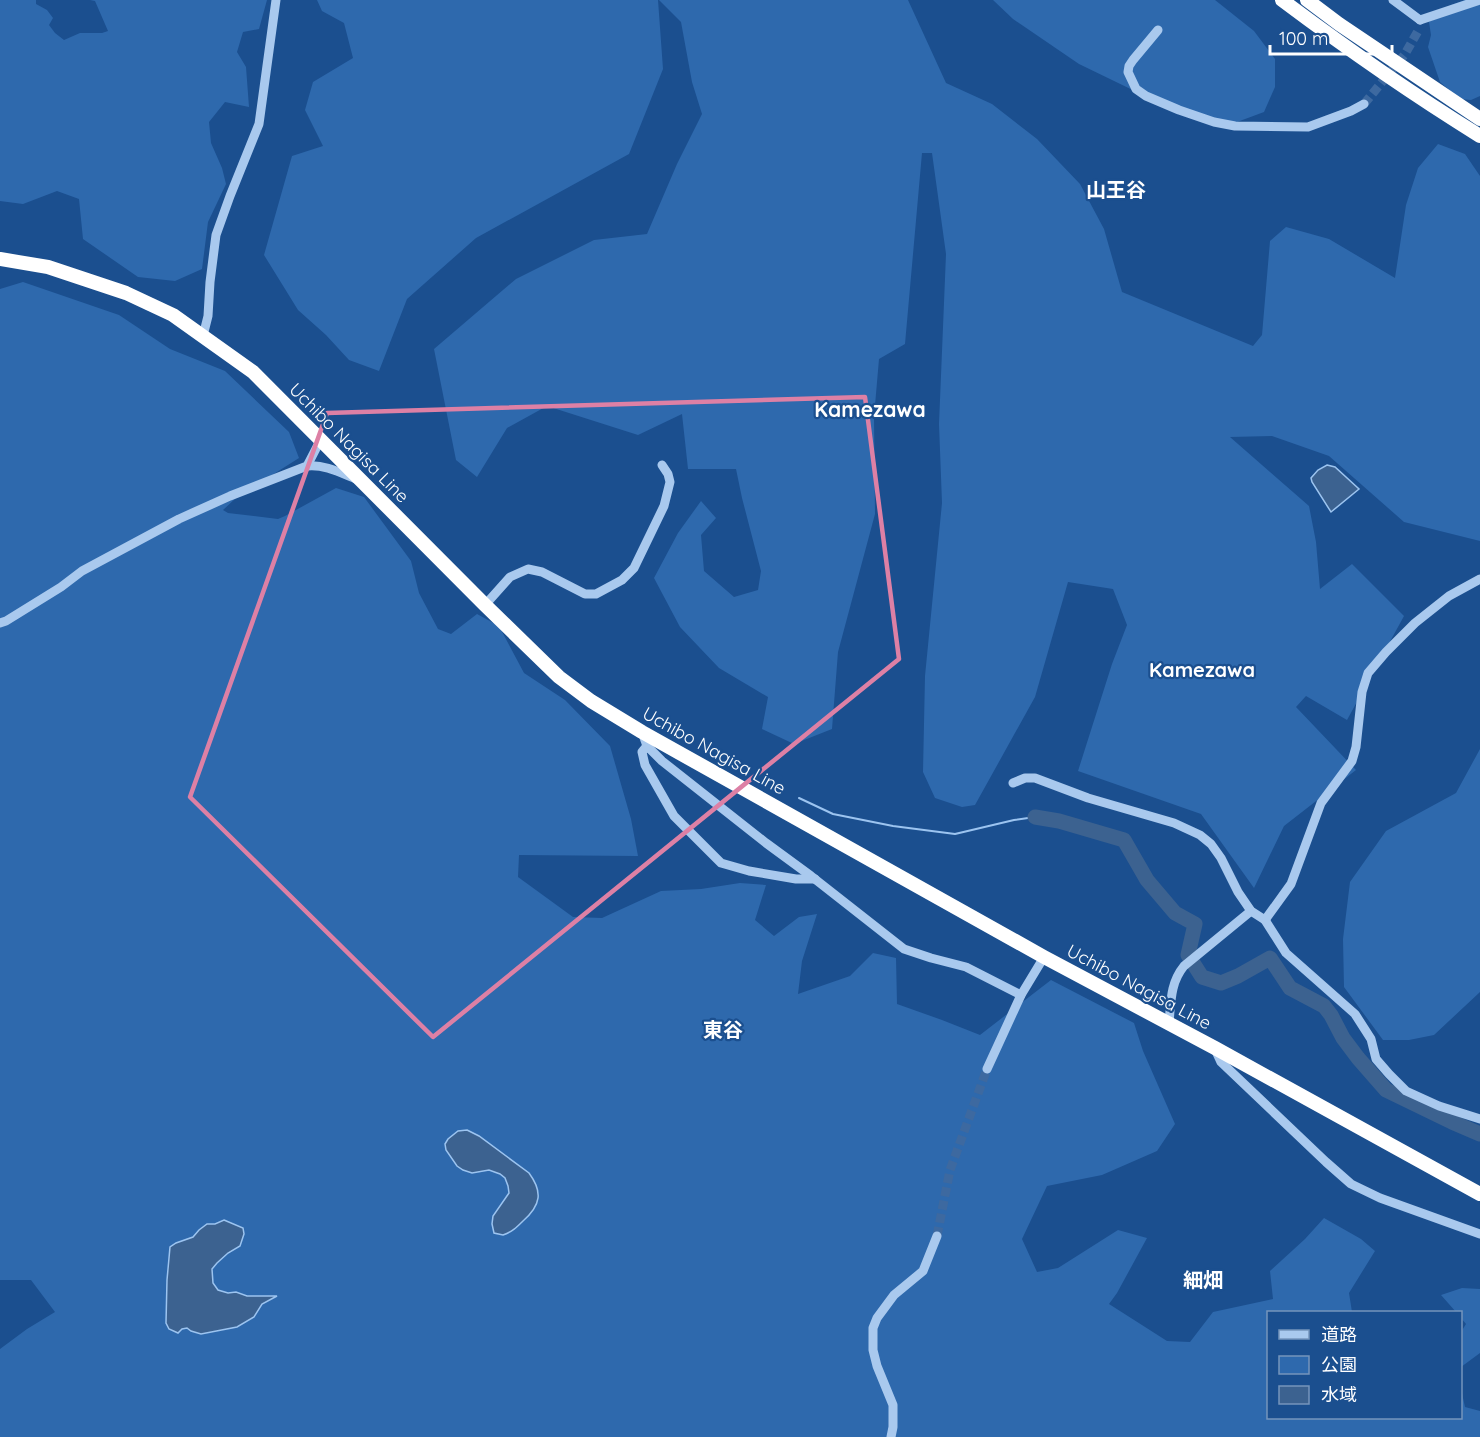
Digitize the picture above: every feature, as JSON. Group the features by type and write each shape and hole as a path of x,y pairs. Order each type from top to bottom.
{"highway":[{"path":"1282,0 1341,43 1480,136"},
{"path":"1306,0 1358,38 1480,119"},
{"name":"Uchibo Nagisa Line","path":"0,259 48,267 126,293 173,315 253,372 560,677 644,739 1480,1194"}],"street":[{"path":"203,336 208,316 216,235 259,124 276,0"},
{"path":"1393,0 1420,20"},
{"path":"1420,20 1480,0"},
{"path":"1418,31 1420,20"},
{"path":"1158,30 1133,60 1128,72 1136,89 1146,96 1179,110 1214,122 1235,126 1308,127 1364,104"},
{"path":"307,466 321,439"},
{"path":"0,623 62,587 82,571 179,519 307,466 314,465 328,469 363,482"},
{"path":"485,605 510,578 528,569 542,572 585,594 596,594 622,580 634,568 664,506 670,482 662,465"},
{"path":"1265,920 1291,884 1321,803 1352,761 1356,747 1362,692 1368,673 1415,623 1449,596 1480,579"},
{"path":"644,739 662,761 904,949 966,968 1020,995"},
{"path":"644,739 642,752 645,765 674,816 721,863 796,879 815,879"},
{"path":"1013,783 1025,778 1035,778 1088,798 1174,823 1200,835 1211,844 1221,858 1238,892 1251,911 1265,920 1286,953 1354,1014 1371,1039 1376,1059 1406,1091 1439,1106 1480,1119"},
{"path":"1169,1023 1171,991 1177,973 1251,911"},
{"path":"987,1069 1020,995 1044,957"},
{"path":"1215,1048 1221,1062 1351,1184 1380,1198 1480,1234"},
{"path":"891,1437 893,1405 877,1366 873,1350 873,1328 877,1318 894,1295 923,1271 937,1236"}],"highlighted area":[{"path":"865,397 899,659 433,1037 190,797 327,413"}],"green space":[{"path":"0,0 36,0 36,4 47,10 53,18 49,25 64,40 80,33 108,31 95,1 90,0 267,0 259,29 243,32 237,52 246,67 249,107 225,102 209,122 211,143 226,184 208,222 202,269 175,281 138,277 83,239 79,199 57,191 23,204 0,201"},
{"path":"317,0 658,0 663,69 629,154 476,238 407,299 379,371 349,360 298,310 264,255 292,156 323,146 305,110 313,82 353,58 344,23 322,11"},
{"path":"659,0 908,0 946,83 992,104 1037,139 1080,184 1104,229 1122,292 1253,346 1262,335 1270,241 1286,227 1329,239 1395,278 1406,205 1418,168 1438,144 1465,154 1480,176 1480,541 1404,522 1329,456 1272,436 1230,437 1309,506 1316,542 1320,589 1352,564 1404,616 1347,720 1306,696 1296,707 1356,770 1284,826 1254,888 1201,814 1078,771 1112,664 1127,625 1113,589 1068,582 1035,697 975,805 962,807 935,798 923,772 925,676 942,503 939,424 946,254 932,153 922,153 905,344 879,359 874,417 875,514 838,652 832,729 794,744 762,729 768,697 719,668 680,627 654,578 678,533 701,501 716,518 701,535 704,571 734,597 758,590 761,571 736,469 688,469 682,414 638,435 547,406 507,428 477,477 456,460 434,349 516,279 594,240 647,234 677,164 702,114 692,82 681,22"},
{"path":"993,0 1215,0 1254,31 1275,59 1275,87 1264,112 1229,125 1180,113 1079,64 1013,19"},
{"path":"1465,0 1480,0 1480,96 1471,100 1460,99 1440,82 1428,47 1431,35 1429,22 1432,15"},
{"path":"23,282 119,315 170,349 225,371 289,432 299,458 236,498 223,510 228,513 278,519 336,488 364,497 411,561 419,593 438,629 451,634 477,614 499,626 524,673 565,700 610,746 631,819 638,856 519,855 518,877 573,917 602,918 661,891 701,889 740,883 766,885 755,920 774,936 799,917 817,914 802,961 798,994 850,976 873,953 896,958 897,1004 980,1035 1051,980 1134,1023 1143,1051 1175,1124 1157,1151 1102,1175 1047,1186 1022,1239 1037,1272 1058,1268 1118,1230 1147,1238 1109,1304 1167,1341 1190,1342 1213,1312 1273,1299 1270,1271 1324,1218 1361,1239 1375,1251 1349,1293 1352,1311 1267,1311 1267,1419 1462,1419 1462,1394 1465,1407 1480,1411 1480,1437 0,1437 0,1349 55,1312 31,1280 0,1280 0,289"},
{"path":"1480,749 1480,992 1434,1035 1409,1040 1383,1040 1344,987 1343,939 1350,882 1386,831 1456,793"},
{"path":"1462,1288 1480,1289 1480,1353 1462,1366 1462,1330 1466,1324 1462,1319 1462,1311 1455,1311 1441,1295"}],"water":[{"path":"1327,465 1335,467 1359,489 1331,512 1311,478"},
{"path":"467,1130 479,1136 529,1173 534,1180 538,1198 534,1209 516,1227 503,1235 494,1233 492,1224 493,1216 509,1193 505,1178 489,1170 472,1173 463,1170 457,1166 446,1150 445,1144 448,1139 458,1131"},
{"path":"224,1220 243,1228 244,1234 240,1246 228,1253 212,1269 213,1283 218,1290 228,1293 236,1292 247,1296 277,1296 262,1304 254,1317 237,1327 201,1334 187,1328 178,1333 169,1329 166,1323 170,1247 193,1237 207,1224 215,1224"}],"waterway":[{"path":"799,798 833,814 893,826 955,834 1035,817"},
{"path":"1035,817 1059,821 1124,840 1147,880 1175,913 1195,924 1188,955 1202,977 1221,983 1270,958 1290,988 1324,1006 1343,1038 1386,1090 1480,1134"}],"tunnel":[{"path":"1364,104 1405,54 1418,31"},
{"path":"937,1236 950,1170 987,1069"}],"district":[{"name":"山王谷","path":"1116,190"},
{"name":"Kamezawa","path":"870,410"},
{"name":"Kamezawa","path":"1202,670"},
{"name":"東谷","path":"723,1030"},
{"name":"細畑","path":"1203,1280"}]}
